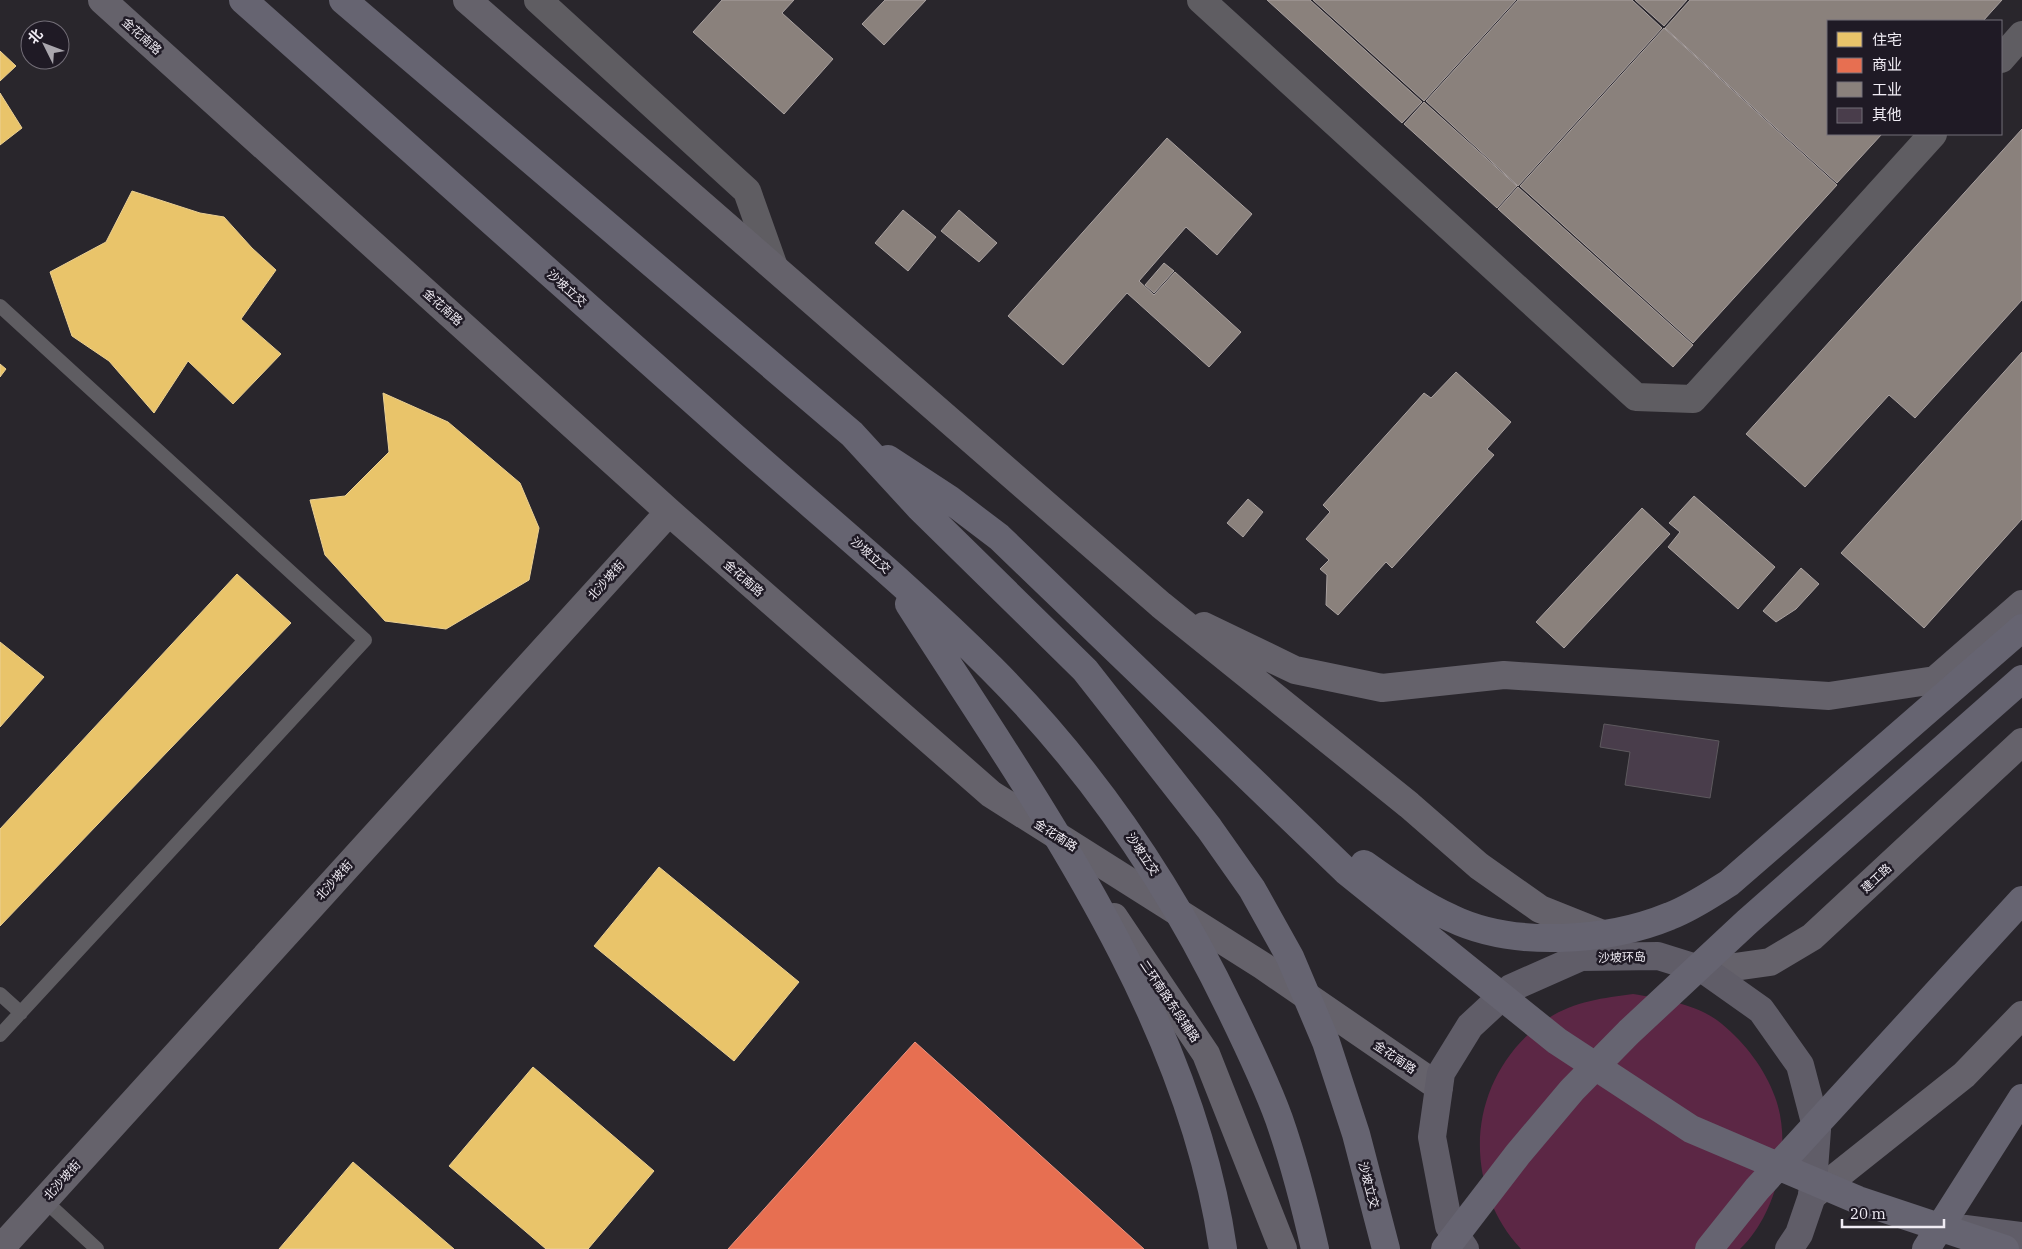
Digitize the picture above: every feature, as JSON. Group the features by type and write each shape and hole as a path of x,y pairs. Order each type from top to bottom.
{"highway":[{"name":"沙坡立交","path":"243,0 746,448 886,568 993,670 1093,782 1154,869 1206,959 1278,1118 1301,1190 1315,1249"},
{"name":"沙坡立交","path":"343,0 852,434 920,508 1085,670 1209,828 1252,889 1290,957 1326,1042 1356,1134 1386,1249"},
{"path":"852,434 949,499 999,537 1346,871 1557,1042 1691,1129 1858,1200 2005,1249"},
{"path":"886,568 1042,812 1099,910 1154,1018 1202,1152 1223,1249"},
{"path":"1276,802 1393,884 1451,919 1488,930 1527,937 1566,938 1638,927 1670,916 1729,883 2022,628"},
{"path":"1445,1249 1512,1162 1572,1090 1629,1032 1748,922 2022,679"},
{"path":"1709,1249 1757,1189 2022,900"},
{"path":"1926,1249 2022,1098"}],"main road":[{"name":"金花南路","path":"102,0 668,512 992,794 1263,966 1439,1087"},
{"path":"468,0 1160,605 1409,805 1478,866 1540,909 1658,956"},
{"name":"北沙坡街","path":"0,1249 668,512"},
{"path":"1160,605 1295,670 1382,688 1504,675 1829,696 1935,680 2022,604"},
{"name":"建工路","path":"1706,971 1770,962 1812,937 2022,742"},
{"name":"二环南路东段辅路","path":"992,794 1114,917 1206,1054 1283,1249"},
{"name":"沙坡环岛","path":"1465,1249 1449,1226 1432,1138 1441,1073 1470,1026 1511,988 1581,958 1658,956 1706,971 1761,1010 1800,1065 1817,1130 1812,1196 1799,1234 1789,1249"},
{"path":"1812,1196 1964,1074 2022,1015"},
{"path":"1812,1196 1952,1228 2022,1236"}],"street":[{"path":"538,0 747,191 774,268"},
{"path":"1201,0 1636,397 1693,399 1932,135"},
{"path":"2002,58 2022,35"}],"lane":[{"path":"0,306 365,640 0,1035"},
{"path":"0,994 21,1013"},
{"path":"44,1200 97,1249"}],"shaded area":[{"path":"1633,994 1680,1003 1713,1017 1739,1039 1766,1076 1775,1097 1780,1116 1782,1157 1772,1198 1764,1217 1740,1249 1521,1249 1501,1222 1487,1192 1481,1161 1481,1130 1487,1100 1499,1071 1518,1045 1553,1015 1586,1002"}],"building: 住宅":[{"path":"0,51 16,66 0,81"},
{"path":"0,93 22,128 0,145"},
{"path":"132,191 200,213 224,217 252,248 276,270 241,319 281,354 233,404 188,361 154,413 109,361 72,336 50,272 106,242"},
{"path":"0,364 6,369 0,377"},
{"path":"383,393 448,422 520,483 539,528 529,580 446,629 385,621 325,555 310,500 345,496 389,452"},
{"path":"237,574 291,623 0,926 0,829"},
{"path":"0,642 44,677 0,727"},
{"path":"659,867 799,982 734,1061 594,946"},
{"path":"533,1067 654,1171 588,1249 546,1249 449,1166"},
{"path":"353,1162 454,1249 279,1249"}],"building: 商业":[{"path":"915,1042 1144,1249 728,1249"}],"building: 工业":[{"path":"722,0 794,0 782,13 833,59 784,114 693,32"},
{"path":"885,0 926,0 884,45 862,24"},
{"path":"1267,0 1310,0 1422,102 1402,123"},
{"path":"1313,0 1516,0 1424,101"},
{"path":"1518,0 1632,0 1662,28 1518,186 1426,101"},
{"path":"1635,0 1687,0 1664,26"},
{"path":"1690,0 2002,0 1984,20 1827,20 1827,135 1881,135 1837,183 1665,28"},
{"path":"1664,28 1837,185 1693,343 1520,186"},
{"path":"1424,102 1517,186 1497,208 1404,124"},
{"path":"2022,129 2022,300 1915,418 1889,395 1805,487 1746,434"},
{"path":"1167,138 1252,214 1217,255 1186,227 1139,281 1154,295 1175,272 1241,332 1209,367 1127,293 1063,365 1008,316"},
{"path":"1518,187 1693,345 1673,367 1498,209"},
{"path":"903,210 936,237 908,271 875,243"},
{"path":"959,210 997,243 979,262 941,231"},
{"path":"1164,263 1174,271 1154,293 1145,285"},
{"path":"2022,352 2022,519 1924,628 1841,553"},
{"path":"1456,372 1511,422 1487,449 1494,455 1392,568 1386,562 1338,615 1326,605 1327,575 1320,569 1329,560 1306,539 1330,512 1323,505 1424,393 1431,398"},
{"path":"1694,496 1775,567 1738,609 1668,547 1680,532 1669,523"},
{"path":"1248,499 1263,512 1243,537 1227,523"},
{"path":"1642,508 1670,534 1564,648 1536,622"},
{"path":"1801,568 1819,584 1796,609 1776,622 1763,611"}],"building: 其他":[{"path":"1604,724 1719,741 1710,798 1625,785 1630,752 1600,747"}]}
